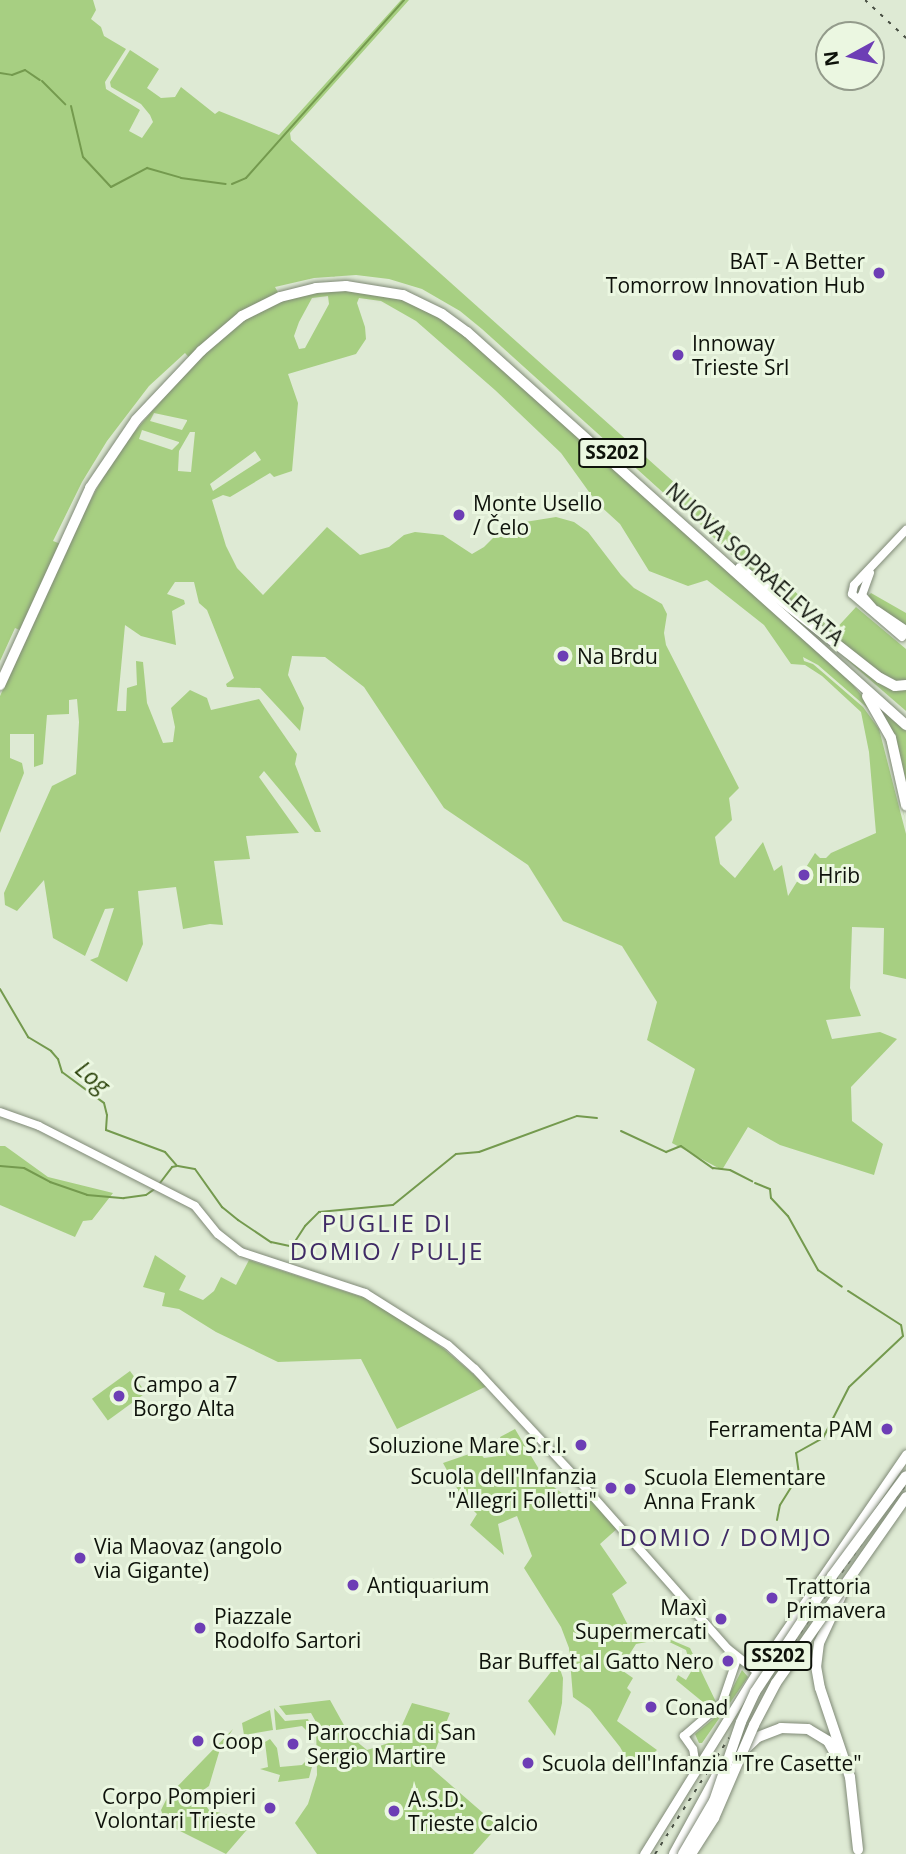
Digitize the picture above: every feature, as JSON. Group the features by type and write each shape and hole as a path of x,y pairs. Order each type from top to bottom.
{"highway":[{"name":"NUOVA SOPRAELEVATA","path":"0,685 60,544 90,488 111,453 136,420 190,358 227,319 279,294 315,282 362,280 405,289 446,309 482,336 906,716"},
{"name":"NUOVA SOPRAELEVATA","path":"279,294 324,287 361,286 403,295 442,314 478,341 906,725"},
{"path":"740,568 874,674 888,683 906,685"},
{"path":"876,611 905,636"},
{"name":"NUOVA SOPRAELEVATA","path":"0,671 22,631"},
{"path":"848,674 885,722 906,805"},
{"name":"SS202","path":"683,1854 714,1801 741,1722 755,1692 832,1576 906,1476"},
{"path":"858,1852 843,1751 820,1688 816,1654 823,1631 842,1594 904,1500"},
{"name":"SS202","path":"691,1854 717,1811 754,1726 776,1684 904,1500"},
{"path":"674,1854 702,1799 723,1767 752,1741 774,1730 801,1727 819,1734 838,1756 849,1788"}],"main road":[{"path":"645,1851 757,1672 906,1454"}],"street":[{"path":"905,636 852,594 855,585 906,530"},
{"path":"876,611 865,600 861,590 879,559"},
{"path":"0,1112 46,1130 195,1206 218,1234 241,1252 365,1293 448,1345 502,1397 668,1578 737,1659 757,1672"},
{"path":"696,1767 691,1744 684,1736 719,1709 727,1694 737,1659"},
{"path":"735,1669 757,1672"},
{"path":"691,1744 701,1747 711,1744"}],"green space":[{"path":"0,0 93,0 96,10 91,19 101,27 104,36 126,49 105,82 106,89 140,110 129,131 142,138 153,122 150,115 141,104 111,87 110,82 130,50 159,69 147,88 161,98 175,97 181,87 215,114 219,111 279,135 401,0 409,0 290,133 291,140 789,585 833,632 856,607 906,649 906,681 892,681 815,624 727,551 681,505 668,497 460,311 422,289 389,279 356,275 314,278 275,287 283,301 319,291 355,290 398,297 451,324 849,680 863,697 871,711 818,665 803,657 804,661 813,664 863,707 879,729 906,834 906,979 883,974 884,928 852,927 850,988 861,1016 826,1020 832,1039 880,1032 897,1039 851,1087 852,1121 883,1144 874,1175 780,1145 748,1127 722,1170 672,1143 695,1069 647,1040 657,1002 622,946 563,921 528,865 444,808 364,687 325,657 292,656 288,675 304,708 300,731 260,688 227,687 226,684 234,678 207,610 199,603 194,582 175,582 167,594 184,600 185,604 172,611 176,645 141,636 125,625 117,711 126,711 127,688 137,685 136,661 143,662 147,703 163,743 173,742 175,727 171,708 190,690 207,698 211,710 259,699 297,754 295,764 321,832 315,832 264,771 259,777 299,833 246,836 250,859 214,861 223,925 210,924 183,929 176,887 138,891 143,944 127,982 90,960 98,957 114,908 105,909 85,956 53,938 44,880 17,911 5,905 4,893 52,786 76,774 79,722 77,699 69,700 69,714 47,715 43,764 34,767 34,734 10,734 10,758 22,763 24,773 0,833 0,696 29,634 15,628 0,661","holes":["328,296 329,304 305,348 299,349 294,336 312,298","359,298 381,301 416,321 495,390 561,453 597,503 620,524 649,571 688,586 707,580 764,625 791,664 805,665 822,676 861,712 869,752 876,833 831,853 826,858 820,858 815,853 788,896 782,865 774,871 763,842 735,878 720,864 715,837 732,820 729,798 739,788 666,645 664,633 667,614 662,604 634,588 588,532 574,522 556,517 506,525 484,547 472,554 443,535 415,532 404,535 389,547 360,555 327,527 263,595 237,568 226,546 212,500 223,495 230,497 270,473 274,477 292,471 298,403 288,374 356,354 366,339 357,303","185,353 194,363 116,453 66,546 53,541 82,482 107,441 149,386","154,413 187,420 182,430 150,421","142,430 179,442 172,450 139,439","190,432 195,432 191,472 178,471 179,451","255,451 261,460 213,491 210,484"]},
{"path":"871,593 906,613 906,627 866,598"},
{"path":"836,649 906,688 906,711 853,665"},
{"path":"879,708 906,731 906,795"},
{"path":"874,717 888,741 906,824 885,736"},
{"path":"0,1146 5,1146 48,1177 113,1193 92,1220 83,1221 75,1237 0,1205"},
{"path":"155,1255 186,1276 179,1290 203,1300 214,1291 221,1277 236,1285 249,1260 377,1302 444,1349 487,1386 397,1429 361,1359 278,1362 216,1332 179,1309 162,1306 165,1293 143,1287"},
{"name":"Campo a 7 Borgo Alta","path":"130,1371 146,1393 108,1420 92,1399"},
{"path":"515,1429 546,1481 576,1504 587,1496 619,1527 600,1544 627,1583 612,1594 634,1637 664,1637 690,1648 717,1704 705,1714 699,1711 704,1703 676,1680 678,1675 686,1680 692,1670 686,1650 663,1639 636,1644 620,1669 633,1678 627,1688 631,1692 617,1721 657,1750 634,1772 620,1747 590,1709 573,1697 569,1648 561,1627 524,1568 532,1556 517,1516 498,1524 504,1555 470,1525 477,1514 464,1501 443,1463 478,1451 484,1458 506,1455 500,1437"},
{"path":"558,1663 563,1678 562,1703 555,1736 528,1701"},
{"path":"742,1670 748,1677 702,1743 699,1743 695,1734 719,1714"},
{"path":"330,1700 350,1736 367,1750 395,1741 412,1703 450,1713 429,1766 498,1826 473,1854 317,1854 295,1823 308,1804 317,1775 316,1722 311,1713 286,1715 279,1706"},
{"path":"274,1708 285,1721 308,1719 312,1730 309,1733 302,1726 276,1730"},
{"path":"270,1710 273,1730 244,1735 242,1723"},
{"path":"233,1729 220,1749 209,1786 202,1791 175,1789"},
{"path":"270,1739 277,1748 280,1767 302,1765 310,1757 314,1759 309,1778 278,1782 280,1775 260,1769 268,1767 265,1742"},
{"path":"168,1796 201,1799 209,1810 241,1818 251,1825 226,1854 166,1824 161,1810"}],"waterway":[{"path":"232,184 246,178 404,0"},
{"path":"0,73 12,75 25,70 40,80"},
{"path":"42,81 65,104"},
{"path":"71,106 83,157 111,187 147,168 181,178 226,184"},
{"name":"Log","path":"0,989 28,1037 51,1051 58,1059 62,1072 104,1103 107,1115 106,1130 165,1152 177,1166"},
{"path":"294,1243 305,1226 319,1212 393,1205 456,1154 479,1152 577,1116 597,1118"},
{"path":"621,1131 666,1152 681,1146 713,1168 730,1170 752,1181"},
{"path":"0,1166 24,1168 50,1182 87,1195 124,1198 146,1195 156,1188"},
{"path":"160,1183 172,1167 177,1166"},
{"path":"178,1166 195,1169 222,1207 238,1220 271,1242 290,1246"},
{"path":"755,1183 770,1189 771,1198 788,1216 818,1270 842,1287"},
{"path":"777,1520 780,1505 799,1474 796,1453 823,1438 849,1387 903,1336 901,1325 848,1291"}],"railway":[{"path":"865,0 906,38"},
{"path":"747,1711 882,1514 906,1485"},
{"path":"655,1854 729,1738"}],"place":[{"name":"BAT - A Better Tomorrow Innovation Hub","path":"879,273"},
{"name":"Innoway Trieste Srl","path":"678,355"},
{"name":"Monte Usello / Čelo","path":"459,515"},
{"name":"Na Brdu","path":"563,656"},
{"name":"Hrib","path":"804,875"},
{"name":"Campo a 7 Borgo Alta","path":"119,1396"},
{"name":"Ferramenta PAM","path":"887,1429"},
{"name":"Soluzione Mare S.r.l.","path":"581,1445"},
{"name":"Scuola dell'Infanzia \"Allegri Folletti\"","path":"611,1488"},
{"name":"Scuola Elementare Anna Frank","path":"630,1489"},
{"name":"Via Maovaz (angolo via Gigante)","path":"80,1558"},
{"name":"Antiquarium","path":"353,1585"},
{"name":"Trattoria Primavera","path":"772,1598"},
{"name":"Maxì Supermercati","path":"721,1619"},
{"name":"Piazzale Rodolfo Sartori","path":"200,1628"},
{"name":"Bar Buffet al Gatto Nero","path":"728,1661"},
{"name":"Conad","path":"651,1707"},
{"name":"Coop","path":"198,1741"},
{"name":"Parrocchia di San Sergio Martire","path":"293,1744"},
{"name":"Scuola dell'Infanzia \"Tre Casette\"","path":"528,1763"},
{"name":"Corpo Pompieri Volontari Trieste","path":"270,1808"},
{"name":"A.S.D. Trieste Calcio","path":"394,1811"}],"district":[{"name":"PUGLIE DI DOMIO / PULJE","path":"387,1237"},
{"name":"DOMIO / DOMJO","path":"726,1537"}]}
